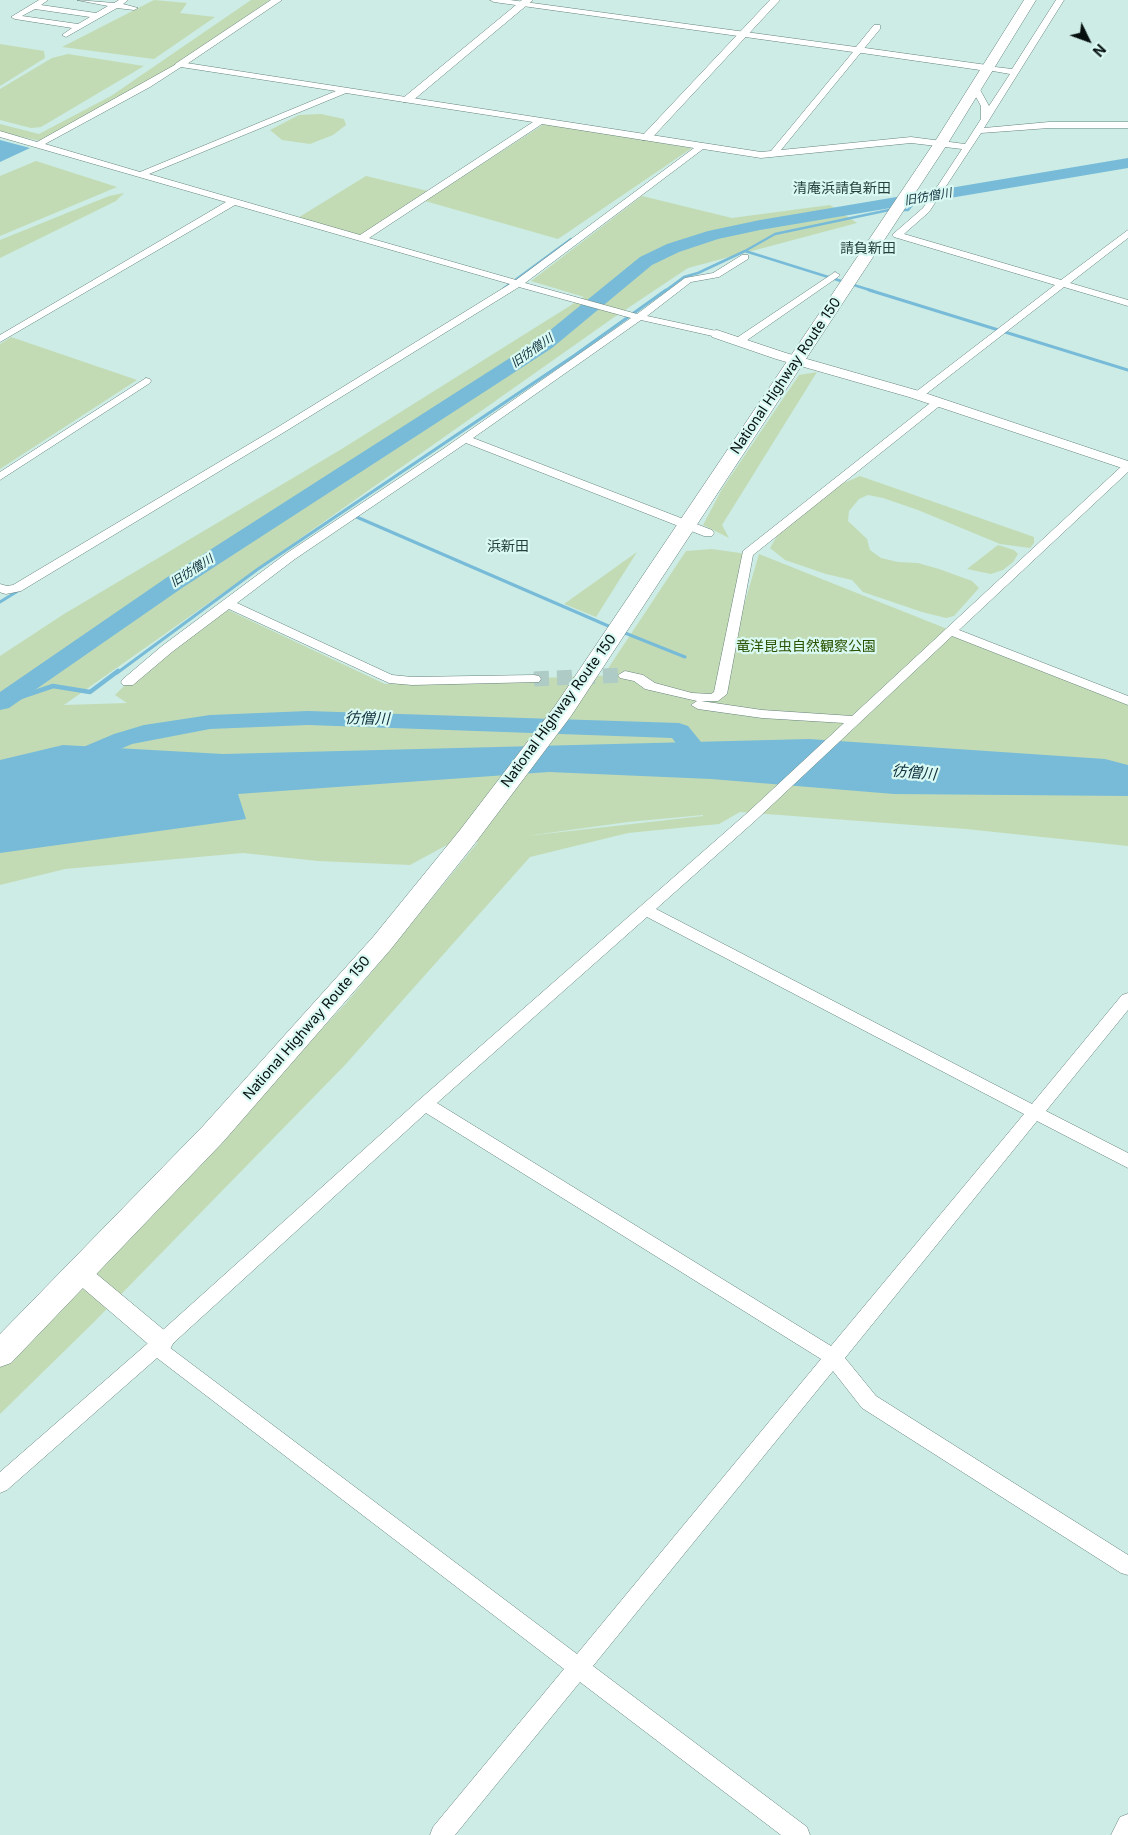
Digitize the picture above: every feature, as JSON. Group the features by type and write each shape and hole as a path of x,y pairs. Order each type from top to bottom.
{"highway":[{"name":"National Highway Route 150","path":"0,1354 78,1272 150,1202 220,1127 382,943 426,891 468,836 563,711 941,143 1030,0"}],"street":[{"path":"44,0 15,17 80,26"},
{"path":"81,0 134,8"},
{"path":"66,35 124,0"},
{"path":"38,145 147,85 277,0"},
{"path":"494,0 525,2 1014,72"},
{"path":"646,138 775,0"},
{"path":"1060,0 942,188 926,210 897,235 1128,303"},
{"path":"407,100 525,2"},
{"path":"33,6 98,16"},
{"path":"774,153 877,27"},
{"path":"180,64 748,154 911,140 969,147"},
{"path":"975,88 985,106 985,119"},
{"path":"142,174 343,91"},
{"path":"361,239 541,121"},
{"path":"979,131 1042,125 1128,125"},
{"path":"0,134 616,312 717,334 781,356 938,402 1128,466 751,817 425,1104 159,1345 0,1484"},
{"path":"0,588 6,590 17,588 282,429 517,284 702,146"},
{"path":"0,339 235,202"},
{"path":"917,396 1128,233"},
{"path":"128,682 227,603 291,556 638,318 688,280 716,275 745,258"},
{"path":"739,341 835,275"},
{"path":"0,477 146,381"},
{"path":"855,720 762,714 701,706 642,689 637,685 632,676 650,686 692,696 713,698 720,694 745,556 750,550 938,402"},
{"path":"464,438 708,533"},
{"path":"227,603 389,679 412,681 534,679"},
{"path":"950,631 1128,701"},
{"path":"646,910 1128,1161"},
{"path":"441,1835 1128,999"},
{"path":"425,1104 834,1357 869,1402 1128,1566"},
{"path":"78,1272 159,1345 799,1835"},
{"path":"1122,1835 1128,1825"}],"green space":[{"path":"154,0 187,3 180,13 215,17 154,59 62,47"},
{"path":"251,0 270,0 170,71 40,141 0,132 0,124 39,134 111,96"},
{"path":"0,44 44,51 45,58 0,86"},
{"path":"68,54 144,66 41,127 31,128 0,120 0,89 52,58"},
{"path":"321,114 344,119 346,125 333,135 310,144 282,140 270,130 299,115"},
{"path":"544,124 692,148 558,239 425,201"},
{"path":"36,161 117,187 0,236 0,176"},
{"path":"366,176 432,192 361,239 296,219"},
{"path":"124,193 116,201 0,258 0,240 109,196"},
{"name":"竜洋昆虫自然観察公園","path":"642,196 732,218 830,205 857,223 688,268 613,318 64,705 127,703 115,695 128,682 226,609 385,684 619,675 607,670 686,551 712,549 747,554 717,697 759,554 1128,701 1128,846 966,829 740,812 719,824 628,833 530,857 345,1065 93,1323 0,1414 0,1365 153,1210 347,1002 478,842 445,846 410,865 318,861 243,853 65,869 0,885 0,656 64,614 340,450 584,297 531,281","holes":["703,816 526,836 628,822"]},
{"path":"11,337 137,380 0,469 0,344"},
{"path":"817,372 722,525 729,538 703,525 722,489 799,375"},
{"path":"860,476 1034,537 1034,543 1030,548 1000,544 918,510 883,498 868,495 859,499 849,511 848,521 867,539 870,550 881,558 898,562 918,563 939,569 972,581 979,588 954,616 946,618 863,592 852,580 826,574 785,560 770,548 780,531 823,492"},
{"path":"998,545 1014,550 1018,554 1013,562 1003,570 991,574 967,569"},
{"path":"637,552 596,617 564,604"}],"water":[{"path":"0,140 30,148 0,162"},
{"path":"809,739 1105,759 1128,765 1128,796 894,794 711,779 549,772 238,794 246,819 0,853 0,760 63,745 223,754"}],"waterway":[{"name":"旧彷僧川","path":"0,703 174,583 545,344 646,261 673,248 714,235 760,225 1128,163"},
{"path":"745,251 775,234 889,210 908,210 918,198"},
{"path":"503,289 571,239"},
{"path":"665,291 684,277 698,273 745,251"},
{"path":"745,251 873,291"},
{"path":"117,673 258,569 575,355 666,290"},
{"path":"869,290 1128,370"},
{"path":"352,515 613,628"},
{"path":"0,602 21,589"},
{"path":"620,631 685,657"},
{"path":"0,704 53,686 90,692 118,671"},
{"name":"彷僧川","path":"71,762 123,739 144,733 210,722 308,718 679,731 701,758"}],"tunnel":[{"path":"534,679 625,675"}],"district":[{"name":"清庵浜請負新田","path":"842,189"},
{"name":"請負新田","path":"868,249"},
{"name":"浜新田","path":"508,547"}]}
